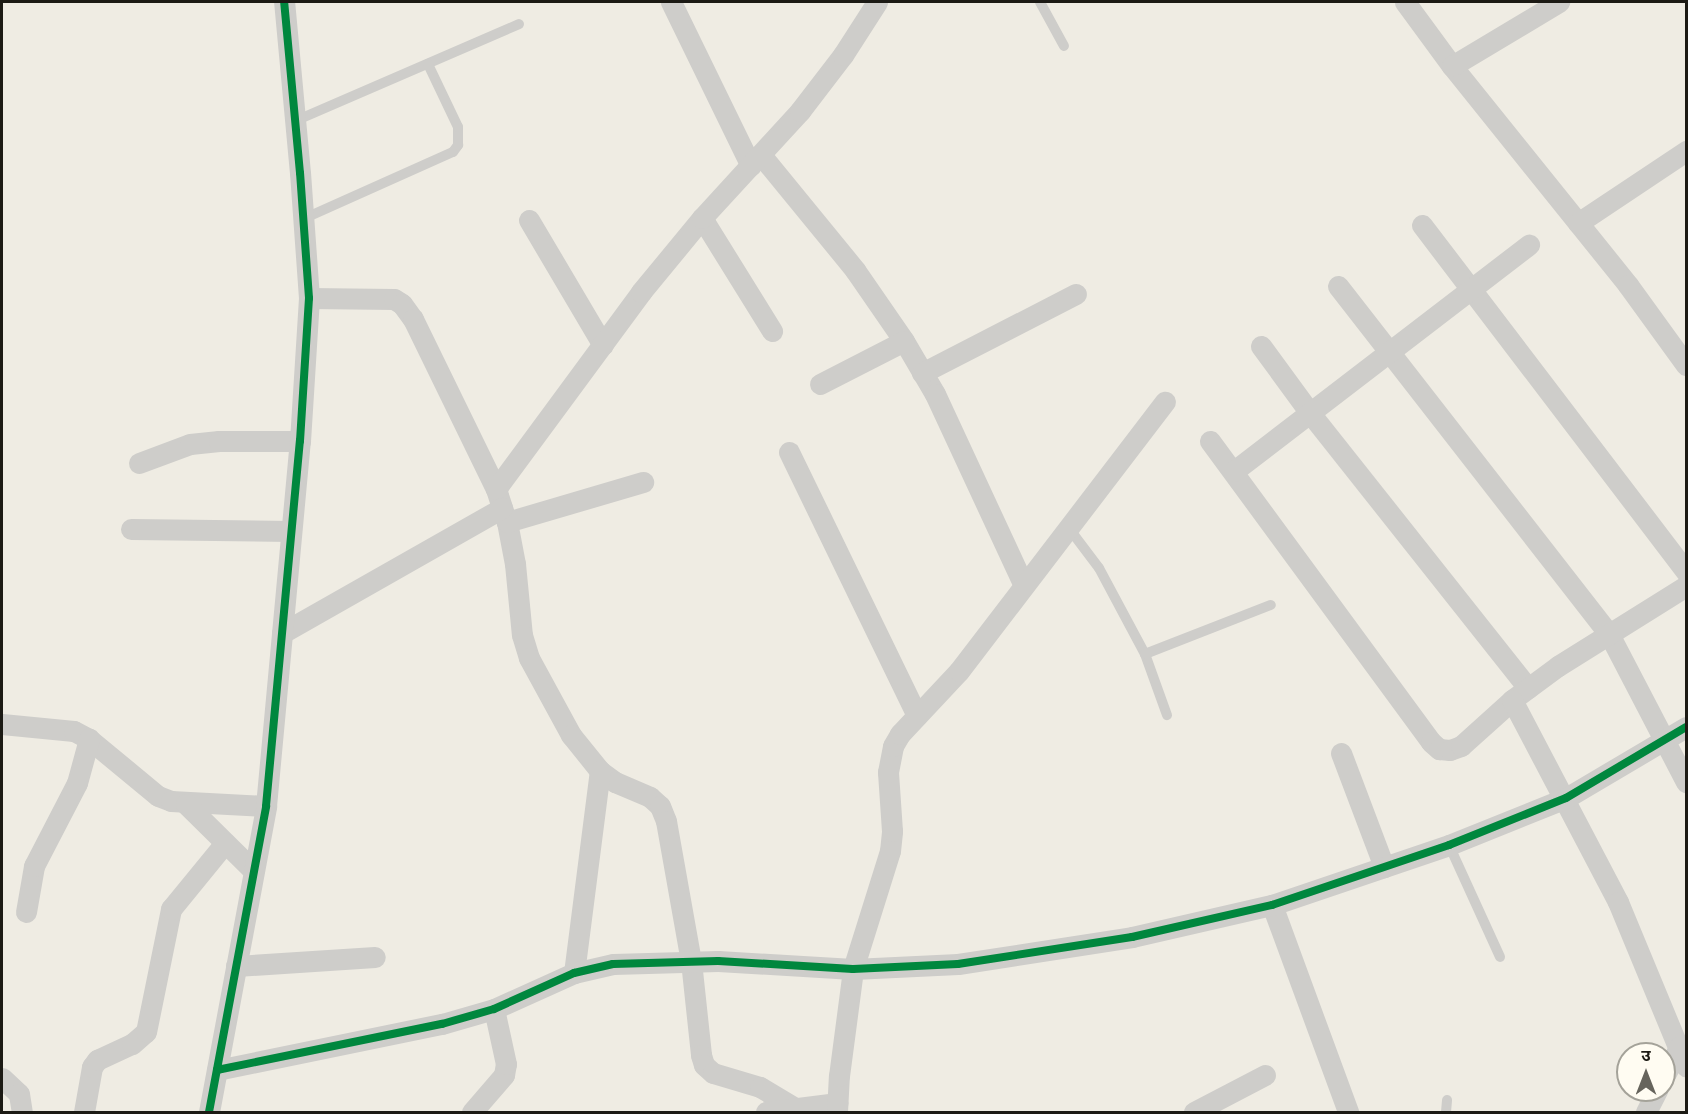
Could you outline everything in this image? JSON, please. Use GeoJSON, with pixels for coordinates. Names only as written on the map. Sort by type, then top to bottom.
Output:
{"type":"FeatureCollection","features":[{"type":"Feature","properties":{"kind":"street"},"geometry":{"type":"LineString","coordinates":[[209,1113],[266,806],[300,441],[309,298],[284,2]]}},
{"type":"Feature","properties":{"kind":"street"},"geometry":{"type":"LineString","coordinates":[[671,2],[756,160],[855,270],[904,341],[935,394],[1023,584]]}},
{"type":"Feature","properties":{"kind":"street"},"geometry":{"type":"LineString","coordinates":[[502,506],[603,345],[641,292],[702,218],[756,160],[843,55],[877,2]]}},
{"type":"Feature","properties":{"kind":"street"},"geometry":{"type":"LineString","coordinates":[[1405,2],[1452,66],[1578,223],[1686,365]]}},
{"type":"Feature","properties":{"kind":"street"},"geometry":{"type":"LineString","coordinates":[[1452,66],[1559,2]]}},
{"type":"Feature","properties":{"kind":"street"},"geometry":{"type":"LineString","coordinates":[[1578,223],[1686,151]]}},
{"type":"Feature","properties":{"kind":"street"},"geometry":{"type":"LineString","coordinates":[[702,218],[772,331]]}},
{"type":"Feature","properties":{"kind":"street"},"geometry":{"type":"LineString","coordinates":[[529,220],[603,345]]}},
{"type":"Feature","properties":{"kind":"street"},"geometry":{"type":"LineString","coordinates":[[1422,225],[1686,572]]}},
{"type":"Feature","properties":{"kind":"street"},"geometry":{"type":"LineString","coordinates":[[1234,471],[1529,245]]}},
{"type":"Feature","properties":{"kind":"street"},"geometry":{"type":"LineString","coordinates":[[1338,286],[1609,634],[1686,782]]}},
{"type":"Feature","properties":{"kind":"street"},"geometry":{"type":"LineString","coordinates":[[922,373],[1076,294]]}},
{"type":"Feature","properties":{"kind":"street"},"geometry":{"type":"LineString","coordinates":[[309,298],[382,297],[402,304],[413,319],[502,506],[515,564],[522,635],[529,658],[571,735],[600,771],[615,782],[650,797],[660,806],[666,821],[691,962],[700,1055],[704,1065],[713,1073],[760,1087],[793,1107]]}},
{"type":"Feature","properties":{"kind":"street"},"geometry":{"type":"LineString","coordinates":[[820,384],[904,341]]}},
{"type":"Feature","properties":{"kind":"street"},"geometry":{"type":"LineString","coordinates":[[1261,346],[1520,694],[1566,798],[1618,902],[1683,1057]]}},
{"type":"Feature","properties":{"kind":"street"},"geometry":{"type":"LineString","coordinates":[[766,1113],[793,1107],[837,1108],[853,969],[890,851],[892,831],[890,759],[900,734],[959,671],[1023,584],[1165,402]]}},
{"type":"Feature","properties":{"kind":"street"},"geometry":{"type":"LineString","coordinates":[[139,463],[190,444],[219,441],[300,441]]}},
{"type":"Feature","properties":{"kind":"street"},"geometry":{"type":"LineString","coordinates":[[1210,441],[1431,742],[1439,748],[1450,750],[1461,746],[1520,694],[1686,586]]}},
{"type":"Feature","properties":{"kind":"street"},"geometry":{"type":"LineString","coordinates":[[789,452],[917,716]]}},
{"type":"Feature","properties":{"kind":"street"},"geometry":{"type":"LineString","coordinates":[[282,633],[502,506],[643,482]]}},
{"type":"Feature","properties":{"kind":"street"},"geometry":{"type":"LineString","coordinates":[[131,529],[291,531]]}},
{"type":"Feature","properties":{"kind":"street"},"geometry":{"type":"LineString","coordinates":[[2,724],[74,731],[89,739],[158,796],[171,801],[186,804],[266,806]]}},
{"type":"Feature","properties":{"kind":"street"},"geometry":{"type":"LineString","coordinates":[[217,1070],[442,1024],[494,1009],[574,973],[614,964],[691,962],[853,969],[958,964],[1132,937],[1272,905],[1449,845],[1566,798],[1686,727]]}},
{"type":"Feature","properties":{"kind":"street"},"geometry":{"type":"LineString","coordinates":[[26,912],[34,866],[77,783],[89,739]]}},
{"type":"Feature","properties":{"kind":"street"},"geometry":{"type":"LineString","coordinates":[[1341,753],[1384,867]]}},
{"type":"Feature","properties":{"kind":"street"},"geometry":{"type":"LineString","coordinates":[[574,973],[600,771]]}},
{"type":"Feature","properties":{"kind":"street"},"geometry":{"type":"LineString","coordinates":[[186,804],[254,871]]}},
{"type":"Feature","properties":{"kind":"street"},"geometry":{"type":"LineString","coordinates":[[84,1113],[92,1067],[97,1060],[132,1044],[146,1032],[171,909],[225,843]]}},
{"type":"Feature","properties":{"kind":"street"},"geometry":{"type":"LineString","coordinates":[[1272,905],[1348,1113]]}},
{"type":"Feature","properties":{"kind":"street"},"geometry":{"type":"LineString","coordinates":[[236,966],[375,957]]}},
{"type":"Feature","properties":{"kind":"street"},"geometry":{"type":"LineString","coordinates":[[472,1113],[504,1075],[506,1064],[494,1009]]}},
{"type":"Feature","properties":{"kind":"street"},"geometry":{"type":"LineString","coordinates":[[1194,1113],[1265,1075]]}},
{"type":"Feature","properties":{"kind":"street"},"geometry":{"type":"LineString","coordinates":[[2,1078],[19,1094],[22,1113]]}},
{"type":"Feature","properties":{"kind":"lane"},"geometry":{"type":"LineString","coordinates":[[1040,2],[1064,46]]}},
{"type":"Feature","properties":{"kind":"lane"},"geometry":{"type":"LineString","coordinates":[[295,121],[519,24]]}},
{"type":"Feature","properties":{"kind":"lane"},"geometry":{"type":"LineString","coordinates":[[303,219],[453,152],[458,145],[458,127],[428,64]]}},
{"type":"Feature","properties":{"kind":"lane"},"geometry":{"type":"LineString","coordinates":[[1068,527],[1099,568],[1145,654],[1167,715]]}},
{"type":"Feature","properties":{"kind":"lane"},"geometry":{"type":"LineString","coordinates":[[1145,654],[1271,605]]}},
{"type":"Feature","properties":{"kind":"lane"},"geometry":{"type":"LineString","coordinates":[[1449,845],[1500,957]]}},
{"type":"Feature","properties":{"kind":"lane"},"geometry":{"type":"LineString","coordinates":[[1446,1113],[1447,1100]]}},
{"type":"Feature","properties":{"kind":"cycle path"},"geometry":{"type":"LineString","coordinates":[[209,1112],[266,806],[300,441],[309,298],[284,2]]}},
{"type":"Feature","properties":{"kind":"cycle path"},"geometry":{"type":"LineString","coordinates":[[217,1070],[442,1024],[494,1009],[574,973],[613,964],[718,961],[853,969],[958,964],[1132,937],[1272,905],[1449,845],[1566,798],[1686,727]]}}]}
